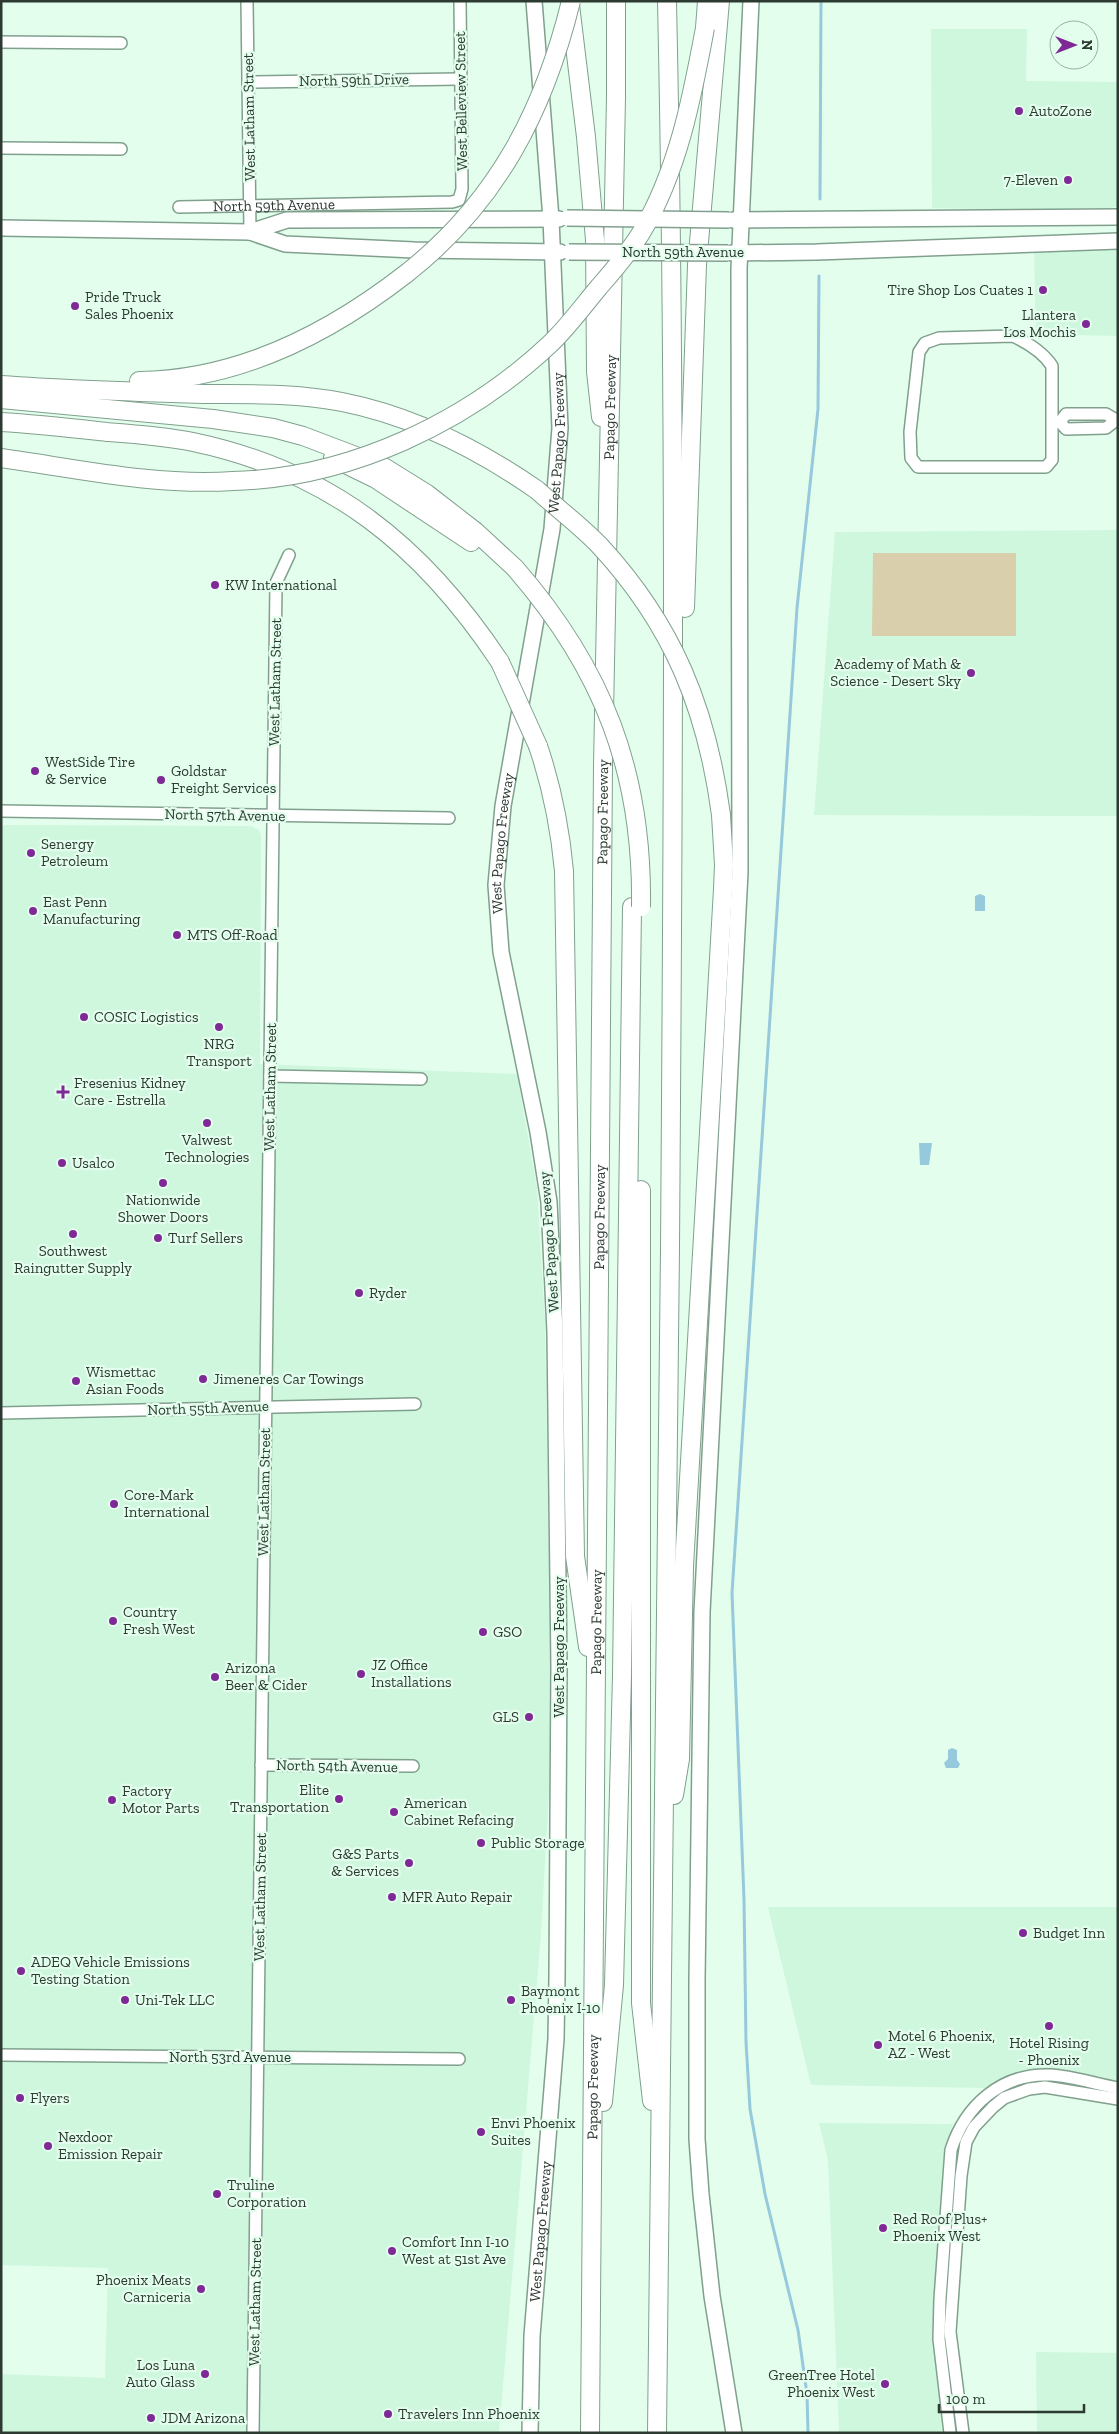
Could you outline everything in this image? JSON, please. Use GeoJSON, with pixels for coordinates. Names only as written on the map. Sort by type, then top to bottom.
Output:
{"type":"FeatureCollection","features":[{"type":"Feature","properties":{"kind":"highway"},"geometry":{"type":"LineString","coordinates":[[1,412],[20,400],[148,381],[182,378],[210,372],[272,353],[310,337],[344,318],[407,273],[457,229],[506,164],[541,98],[562,40],[570,1]]}},
{"type":"Feature","properties":{"kind":"highway"},"geometry":{"type":"LineString","coordinates":[[570,1],[591,189],[595,240],[596,372],[609,487]]}},
{"type":"Feature","properties":{"kind":"highway","name":"Papago Freeway"},"geometry":{"type":"LineString","coordinates":[[590,2433],[603,766],[616,97],[616,1]]}},
{"type":"Feature","properties":{"kind":"highway"},"geometry":{"type":"LineString","coordinates":[[657,2433],[665,1852],[673,913],[673,288],[667,1]]}},
{"type":"Feature","properties":{"kind":"highway"},"geometry":{"type":"LineString","coordinates":[[1,458],[149,480],[205,483],[253,481],[301,473],[345,462],[425,430],[469,406],[509,378],[550,344],[630,249],[652,212],[663,188],[684,127],[705,28],[707,1]]}},
{"type":"Feature","properties":{"kind":"highway"},"geometry":{"type":"LineString","coordinates":[[673,913],[697,265],[720,1]]}},
{"type":"Feature","properties":{"kind":"highway"},"geometry":{"type":"LineString","coordinates":[[1,375],[20,400],[208,428],[300,446],[329,456],[360,471],[421,507],[512,572],[579,674],[607,740],[618,777],[629,840],[636,907],[641,2003],[661,2168]]}},
{"type":"Feature","properties":{"kind":"highway"},"geometry":{"type":"LineString","coordinates":[[1,385],[20,400],[192,442],[249,457],[284,469],[355,509],[401,543],[473,620],[500,662],[538,746],[554,802],[564,871],[575,1556],[596,1709]]}},
{"type":"Feature","properties":{"kind":"highway"},"geometry":{"type":"LineString","coordinates":[[1,399],[250,394],[340,402],[384,413],[444,436],[498,464],[537,490],[598,545],[628,579],[650,610],[683,668],[710,746],[721,816],[724,865],[684,1566],[680,1759],[665,1852]]}},
{"type":"Feature","properties":{"kind":"highway"},"geometry":{"type":"LineString","coordinates":[[1,422],[20,400]]}},
{"type":"Feature","properties":{"kind":"highway"},"geometry":{"type":"LineString","coordinates":[[592,2212],[614,1985],[627,1442],[636,907]]}},
{"type":"Feature","properties":{"kind":"main road","name":"West Papago Freeway"},"geometry":{"type":"LineString","coordinates":[[530,2433],[532,2336],[556,2040],[558,1978],[559,1667],[555,1332],[549,1202],[538,1132],[501,952],[496,885],[503,806],[548,557],[556,489],[560,400],[551,219],[534,1]]}},
{"type":"Feature","properties":{"kind":"main road"},"geometry":{"type":"LineString","coordinates":[[734,2433],[712,2296],[701,2194],[698,2139],[697,2000],[702,1612],[740,872],[739,269],[735,253],[751,1]]}},
{"type":"Feature","properties":{"kind":"main road","name":"North 59th Avenue"},"geometry":{"type":"LineString","coordinates":[[250,232],[287,220],[444,218],[736,220],[1118,218]]}},
{"type":"Feature","properties":{"kind":"main road","name":"North 59th Avenue"},"geometry":{"type":"LineString","coordinates":[[1,228],[250,232],[285,244],[552,252],[735,253],[840,251],[1118,241]]}},
{"type":"Feature","properties":{"kind":"street","name":"West Latham Street"},"geometry":{"type":"LineString","coordinates":[[248,1],[250,232]]}},
{"type":"Feature","properties":{"kind":"street","name":"West Belleview Street"},"geometry":{"type":"LineString","coordinates":[[459,200],[462,188],[460,1]]}},
{"type":"Feature","properties":{"kind":"street"},"geometry":{"type":"LineString","coordinates":[[1,42],[120,42]]}},
{"type":"Feature","properties":{"kind":"street","name":"North 59th Drive"},"geometry":{"type":"LineString","coordinates":[[249,82],[460,79]]}},
{"type":"Feature","properties":{"kind":"street"},"geometry":{"type":"LineString","coordinates":[[1,148],[122,149]]}},
{"type":"Feature","properties":{"kind":"street","name":"North 59th Avenue"},"geometry":{"type":"LineString","coordinates":[[179,207],[452,202],[459,200]]}},
{"type":"Feature","properties":{"kind":"street"},"geometry":{"type":"LineString","coordinates":[[1056,422],[1052,366],[1047,358],[1021,340],[1013,336],[939,338],[925,342],[919,352],[910,432],[911,458],[918,467],[1046,467],[1052,460],[1056,422],[1066,414],[1106,414],[1116,421]]}},
{"type":"Feature","properties":{"kind":"street","name":"West Latham Street"},"geometry":{"type":"LineString","coordinates":[[253,2433],[276,583],[289,555]]}},
{"type":"Feature","properties":{"kind":"street","name":"North 57th Avenue"},"geometry":{"type":"LineString","coordinates":[[1,811],[450,818]]}},
{"type":"Feature","properties":{"kind":"street"},"geometry":{"type":"LineString","coordinates":[[270,1076],[421,1078]]}},
{"type":"Feature","properties":{"kind":"street","name":"North 55th Avenue"},"geometry":{"type":"LineString","coordinates":[[1,1413],[415,1404]]}},
{"type":"Feature","properties":{"kind":"street","name":"North 54th Avenue"},"geometry":{"type":"LineString","coordinates":[[262,1765],[413,1766]]}},
{"type":"Feature","properties":{"kind":"street","name":"North 53rd Avenue"},"geometry":{"type":"LineString","coordinates":[[1,2055],[459,2059]]}},
{"type":"Feature","properties":{"kind":"street"},"geometry":{"type":"LineString","coordinates":[[963,2433],[950,2332],[961,2176],[966,2142],[974,2127],[1001,2093],[1021,2078],[1052,2075],[1118,2088]]}},
{"type":"Feature","properties":{"kind":"street"},"geometry":{"type":"LineString","coordinates":[[950,2433],[940,2343],[940,2323],[951,2150],[966,2118],[987,2094],[1045,2087],[1118,2099]]}},
{"type":"Feature","properties":{"kind":"shaded area"},"geometry":{"type":"Polygon","coordinates":[[[931,29],[1027,29],[1026,81],[1118,82],[1118,206],[1111,208],[1026,210],[932,208],[931,29]]]}},
{"type":"Feature","properties":{"kind":"shaded area"},"geometry":{"type":"Polygon","coordinates":[[[1118,250],[1118,336],[1036,334],[1034,251],[1118,250]]]}},
{"type":"Feature","properties":{"kind":"shaded area","name":"Academy of Math & Science - Desert Sky"},"geometry":{"type":"Polygon","coordinates":[[[1118,530],[1118,816],[814,815],[835,532],[1118,530]]]}},
{"type":"Feature","properties":{"kind":"shaded area"},"geometry":{"type":"Polygon","coordinates":[[[873,553],[1016,553],[1016,636],[872,636],[873,553]]]}},
{"type":"Feature","properties":{"kind":"shaded area"},"geometry":{"type":"Polygon","coordinates":[[[4,825],[251,826],[259,830],[261,835],[260,1064],[517,1074],[537,1188],[545,1322],[552,1739],[541,1934],[499,2433],[1,2433],[1,2374],[105,2378],[108,2268],[1,2265],[1,827],[4,825]]]}},
{"type":"Feature","properties":{"kind":"shaded area"},"geometry":{"type":"Polygon","coordinates":[[[768,1907],[1118,1907],[1117,2081],[1108,2083],[1047,2069],[1009,2077],[986,2088],[811,2085],[768,1907]]]}},
{"type":"Feature","properties":{"kind":"shaded area"},"geometry":{"type":"Polygon","coordinates":[[[819,2123],[953,2124],[945,2152],[933,2311],[944,2433],[839,2433],[828,2160],[819,2123]]]}},
{"type":"Feature","properties":{"kind":"shaded area"},"geometry":{"type":"Polygon","coordinates":[[[1036,2352],[1118,2353],[1118,2433],[1037,2433],[1036,2352]]]}},
{"type":"Feature","properties":{"kind":"water"},"geometry":{"type":"Polygon","coordinates":[[[980,894],[985,896],[985,911],[975,911],[975,896],[980,894]]]}},
{"type":"Feature","properties":{"kind":"water"},"geometry":{"type":"Polygon","coordinates":[[[919,1143],[932,1143],[929,1165],[920,1165],[919,1143]]]}},
{"type":"Feature","properties":{"kind":"water"},"geometry":{"type":"Polygon","coordinates":[[[952,1748],[957,1750],[957,1760],[960,1764],[958,1768],[946,1768],[944,1763],[948,1759],[948,1750],[952,1748]]]}},
{"type":"Feature","properties":{"kind":"waterway"},"geometry":{"type":"LineString","coordinates":[[820,199],[821,1]]}},
{"type":"Feature","properties":{"kind":"waterway"},"geometry":{"type":"LineString","coordinates":[[808,2433],[807,2394],[798,2330],[765,2194],[750,2109],[746,2042],[744,1899],[732,1593],[797,608],[818,409],[819,276]]}},
{"type":"Feature","properties":{"kind":"place","name":"AutoZone"},"geometry":{"type":"Point","coordinates":[1019,111]}},
{"type":"Feature","properties":{"kind":"place","name":"7-Eleven"},"geometry":{"type":"Point","coordinates":[1068,180]}},
{"type":"Feature","properties":{"kind":"place","name":"Tire Shop Los Cuates 1"},"geometry":{"type":"Point","coordinates":[1043,290]}},
{"type":"Feature","properties":{"kind":"place","name":"Pride Truck Sales Phoenix"},"geometry":{"type":"Point","coordinates":[75,306]}},
{"type":"Feature","properties":{"kind":"place","name":"Llantera Los Mochis"},"geometry":{"type":"Point","coordinates":[1086,324]}},
{"type":"Feature","properties":{"kind":"place","name":"KW International"},"geometry":{"type":"Point","coordinates":[215,585]}},
{"type":"Feature","properties":{"kind":"place","name":"Academy of Math & Science - Desert Sky"},"geometry":{"type":"Point","coordinates":[971,673]}},
{"type":"Feature","properties":{"kind":"place","name":"WestSide Tire & Service"},"geometry":{"type":"Point","coordinates":[35,771]}},
{"type":"Feature","properties":{"kind":"place","name":"Goldstar Freight Services"},"geometry":{"type":"Point","coordinates":[161,780]}},
{"type":"Feature","properties":{"kind":"place","name":"Senergy Petroleum"},"geometry":{"type":"Point","coordinates":[31,853]}},
{"type":"Feature","properties":{"kind":"place","name":"East Penn Manufacturing"},"geometry":{"type":"Point","coordinates":[33,911]}},
{"type":"Feature","properties":{"kind":"place","name":"MTS Off-Road"},"geometry":{"type":"Point","coordinates":[177,935]}},
{"type":"Feature","properties":{"kind":"place","name":"COSIC Logistics"},"geometry":{"type":"Point","coordinates":[84,1017]}},
{"type":"Feature","properties":{"kind":"place","name":"NRG Transport"},"geometry":{"type":"Point","coordinates":[219,1027]}},
{"type":"Feature","properties":{"kind":"place","name":"Fresenius Kidney Care - Estrella"},"geometry":{"type":"Point","coordinates":[63,1092]}},
{"type":"Feature","properties":{"kind":"place","name":"Valwest Technologies"},"geometry":{"type":"Point","coordinates":[207,1123]}},
{"type":"Feature","properties":{"kind":"place","name":"Usalco"},"geometry":{"type":"Point","coordinates":[62,1163]}},
{"type":"Feature","properties":{"kind":"place","name":"Nationwide Shower Doors"},"geometry":{"type":"Point","coordinates":[163,1183]}},
{"type":"Feature","properties":{"kind":"place","name":"Southwest Raingutter Supply"},"geometry":{"type":"Point","coordinates":[73,1234]}},
{"type":"Feature","properties":{"kind":"place","name":"Turf Sellers"},"geometry":{"type":"Point","coordinates":[158,1238]}},
{"type":"Feature","properties":{"kind":"place","name":"Ryder"},"geometry":{"type":"Point","coordinates":[359,1293]}},
{"type":"Feature","properties":{"kind":"place","name":"Jimeneres Car Towings"},"geometry":{"type":"Point","coordinates":[203,1379]}},
{"type":"Feature","properties":{"kind":"place","name":"Wismettac Asian Foods"},"geometry":{"type":"Point","coordinates":[76,1381]}},
{"type":"Feature","properties":{"kind":"place","name":"Core-Mark International"},"geometry":{"type":"Point","coordinates":[114,1504]}},
{"type":"Feature","properties":{"kind":"place","name":"Country Fresh West"},"geometry":{"type":"Point","coordinates":[113,1621]}},
{"type":"Feature","properties":{"kind":"place","name":"GSO"},"geometry":{"type":"Point","coordinates":[483,1632]}},
{"type":"Feature","properties":{"kind":"place","name":"JZ Office Installations"},"geometry":{"type":"Point","coordinates":[361,1674]}},
{"type":"Feature","properties":{"kind":"place","name":"Arizona Beer & Cider"},"geometry":{"type":"Point","coordinates":[215,1677]}},
{"type":"Feature","properties":{"kind":"place","name":"GLS"},"geometry":{"type":"Point","coordinates":[529,1717]}},
{"type":"Feature","properties":{"kind":"place","name":"Elite Transportation"},"geometry":{"type":"Point","coordinates":[339,1799]}},
{"type":"Feature","properties":{"kind":"place","name":"Factory Motor Parts"},"geometry":{"type":"Point","coordinates":[112,1800]}},
{"type":"Feature","properties":{"kind":"place","name":"American Cabinet Refacing"},"geometry":{"type":"Point","coordinates":[394,1812]}},
{"type":"Feature","properties":{"kind":"place","name":"Public Storage"},"geometry":{"type":"Point","coordinates":[481,1843]}},
{"type":"Feature","properties":{"kind":"place","name":"G&S Parts & Services"},"geometry":{"type":"Point","coordinates":[409,1863]}},
{"type":"Feature","properties":{"kind":"place","name":"MFR Auto Repair"},"geometry":{"type":"Point","coordinates":[392,1897]}},
{"type":"Feature","properties":{"kind":"place","name":"Budget Inn"},"geometry":{"type":"Point","coordinates":[1023,1933]}},
{"type":"Feature","properties":{"kind":"place","name":"ADEQ Vehicle Emissions Testing Station"},"geometry":{"type":"Point","coordinates":[21,1971]}},
{"type":"Feature","properties":{"kind":"place","name":"Uni-Tek LLC"},"geometry":{"type":"Point","coordinates":[125,2000]}},
{"type":"Feature","properties":{"kind":"place","name":"Baymont Phoenix I-10"},"geometry":{"type":"Point","coordinates":[511,2000]}},
{"type":"Feature","properties":{"kind":"place","name":"Hotel Rising - Phoenix"},"geometry":{"type":"Point","coordinates":[1049,2026]}},
{"type":"Feature","properties":{"kind":"place","name":"Motel 6 Phoenix, AZ - West"},"geometry":{"type":"Point","coordinates":[878,2045]}},
{"type":"Feature","properties":{"kind":"place","name":"Flyers"},"geometry":{"type":"Point","coordinates":[20,2098]}},
{"type":"Feature","properties":{"kind":"place","name":"Envi Phoenix Suites"},"geometry":{"type":"Point","coordinates":[481,2132]}},
{"type":"Feature","properties":{"kind":"place","name":"Nexdoor Emission Repair"},"geometry":{"type":"Point","coordinates":[48,2146]}},
{"type":"Feature","properties":{"kind":"place","name":"Truline Corporation"},"geometry":{"type":"Point","coordinates":[217,2194]}},
{"type":"Feature","properties":{"kind":"place","name":"Red Roof Plus+ Phoenix West"},"geometry":{"type":"Point","coordinates":[883,2228]}},
{"type":"Feature","properties":{"kind":"place","name":"Comfort Inn I-10 West at 51st Ave"},"geometry":{"type":"Point","coordinates":[392,2251]}},
{"type":"Feature","properties":{"kind":"place","name":"Phoenix Meats Carniceria"},"geometry":{"type":"Point","coordinates":[201,2289]}},
{"type":"Feature","properties":{"kind":"place","name":"Los Luna Auto Glass"},"geometry":{"type":"Point","coordinates":[205,2374]}},
{"type":"Feature","properties":{"kind":"place","name":"GreenTree Hotel Phoenix West"},"geometry":{"type":"Point","coordinates":[885,2384]}},
{"type":"Feature","properties":{"kind":"place","name":"Travelers Inn Phoenix"},"geometry":{"type":"Point","coordinates":[388,2414]}},
{"type":"Feature","properties":{"kind":"place","name":"JDM Arizona"},"geometry":{"type":"Point","coordinates":[151,2418]}}]}
